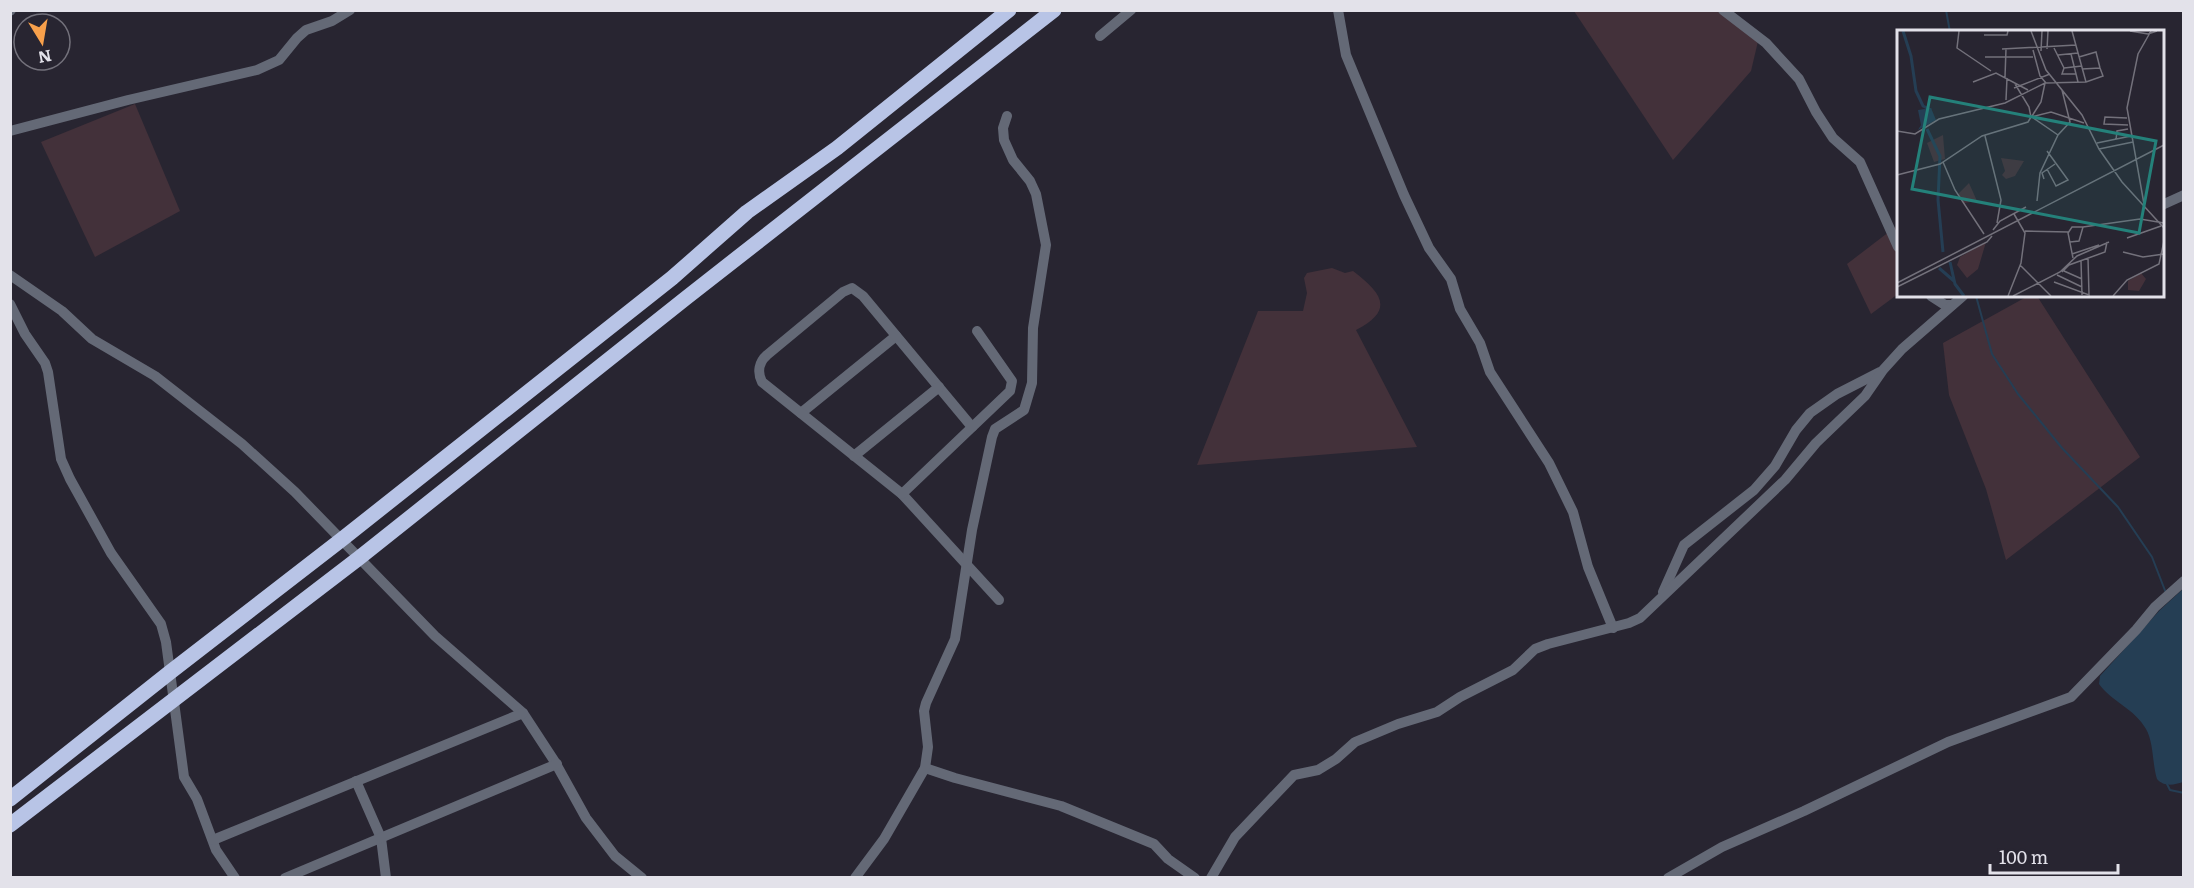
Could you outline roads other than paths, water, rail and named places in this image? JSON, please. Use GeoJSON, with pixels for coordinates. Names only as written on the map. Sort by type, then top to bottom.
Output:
{"type":"FeatureCollection","features":[{"type":"Feature","properties":{"kind":"highway"},"geometry":{"type":"LineString","coordinates":[[10,799],[672,278],[747,212],[837,148],[1010,10]]}},
{"type":"Feature","properties":{"kind":"highway"},"geometry":{"type":"LineString","coordinates":[[10,825],[359,558],[1054,10]]}},
{"type":"Feature","properties":{"kind":"street"},"geometry":{"type":"LineString","coordinates":[[10,131],[128,100],[257,70],[279,60],[306,30],[332,21],[350,10]]}},
{"type":"Feature","properties":{"kind":"street"},"geometry":{"type":"LineString","coordinates":[[1100,36],[1131,10]]}},
{"type":"Feature","properties":{"kind":"street"},"geometry":{"type":"LineString","coordinates":[[1338,10],[1346,55],[1404,195],[1429,248],[1451,279],[1460,309],[1480,343],[1491,372],[1549,463],[1573,512],[1588,567],[1613,628]]}},
{"type":"Feature","properties":{"kind":"street"},"geometry":{"type":"LineString","coordinates":[[1723,10],[1766,43],[1799,78],[1816,112],[1833,138],[1860,162],[1897,243]]}},
{"type":"Feature","properties":{"kind":"street"},"geometry":{"type":"LineString","coordinates":[[855,878],[884,838],[926,768],[928,747],[924,711],[955,639],[961,612],[966,564],[992,437],[995,429],[1024,410],[1032,383],[1033,328],[1046,245],[1036,194],[1030,181],[1013,160],[1004,140],[1003,128],[1007,116]]}},
{"type":"Feature","properties":{"kind":"street"},"geometry":{"type":"LineString","coordinates":[[2164,205],[2184,195]]}},
{"type":"Feature","properties":{"kind":"street"},"geometry":{"type":"LineString","coordinates":[[10,275],[62,310],[92,339],[155,376],[242,444],[295,492],[435,636],[523,712],[557,764],[572,796],[599,837],[615,856],[642,878]]}},
{"type":"Feature","properties":{"kind":"street"},"geometry":{"type":"LineString","coordinates":[[972,427],[858,291],[852,288],[843,292],[767,355],[760,367],[759,375],[762,382],[902,494],[999,600]]}},
{"type":"Feature","properties":{"kind":"street"},"geometry":{"type":"LineString","coordinates":[[1932,297],[1945,305],[1952,305]]}},
{"type":"Feature","properties":{"kind":"street"},"geometry":{"type":"LineString","coordinates":[[1211,878],[1235,837],[1294,775],[1318,770],[1336,759],[1355,742],[1398,724],[1437,712],[1460,697],[1513,670],[1535,650],[1548,644],[1613,628],[1640,618],[1785,480],[1816,443],[1865,396],[1883,370],[1902,349],[1962,297]]}},
{"type":"Feature","properties":{"kind":"street"},"geometry":{"type":"LineString","coordinates":[[10,303],[25,334],[45,363],[61,459],[70,479],[111,553],[161,624],[166,642],[184,777],[197,799],[216,850],[235,878]]}},
{"type":"Feature","properties":{"kind":"street"},"geometry":{"type":"LineString","coordinates":[[902,494],[1010,391],[1012,381],[977,332]]}},
{"type":"Feature","properties":{"kind":"street"},"geometry":{"type":"LineString","coordinates":[[801,413],[896,336]]}},
{"type":"Feature","properties":{"kind":"street"},"geometry":{"type":"LineString","coordinates":[[1659,601],[1684,546],[1754,490],[1775,466],[1796,430],[1810,412],[1837,394],[1883,370]]}},
{"type":"Feature","properties":{"kind":"street"},"geometry":{"type":"LineString","coordinates":[[854,456],[939,387]]}},
{"type":"Feature","properties":{"kind":"street"},"geometry":{"type":"LineString","coordinates":[[1668,878],[1722,846],[1804,811],[1948,742],[2071,697],[2136,630],[2155,606],[2184,581]]}},
{"type":"Feature","properties":{"kind":"street"},"geometry":{"type":"LineString","coordinates":[[213,840],[523,712]]}},
{"type":"Feature","properties":{"kind":"street"},"geometry":{"type":"LineString","coordinates":[[285,878],[557,764]]}},
{"type":"Feature","properties":{"kind":"street"},"geometry":{"type":"LineString","coordinates":[[926,768],[1061,806],[1154,844],[1168,859],[1195,878]]}},
{"type":"Feature","properties":{"kind":"street"},"geometry":{"type":"LineString","coordinates":[[356,781],[381,838],[386,878]]}},
{"type":"Feature","properties":{"kind":"water"},"geometry":{"type":"Polygon","coordinates":[[[2183,589],[2183,782],[2169,785],[2157,779],[2146,729],[2129,710],[2099,684],[2100,676],[2160,610],[2183,589]]]}},
{"type":"Feature","properties":{"kind":"waterway"},"geometry":{"type":"LineString","coordinates":[[1946,10],[1950,30]]}},
{"type":"Feature","properties":{"kind":"waterway"},"geometry":{"type":"LineString","coordinates":[[1976,297],[1992,354],[2018,394],[2062,448],[2118,507],[2152,557],[2166,593]]}},
{"type":"Feature","properties":{"kind":"waterway"},"geometry":{"type":"LineString","coordinates":[[2167,784],[2170,790],[2184,793]]}}]}
